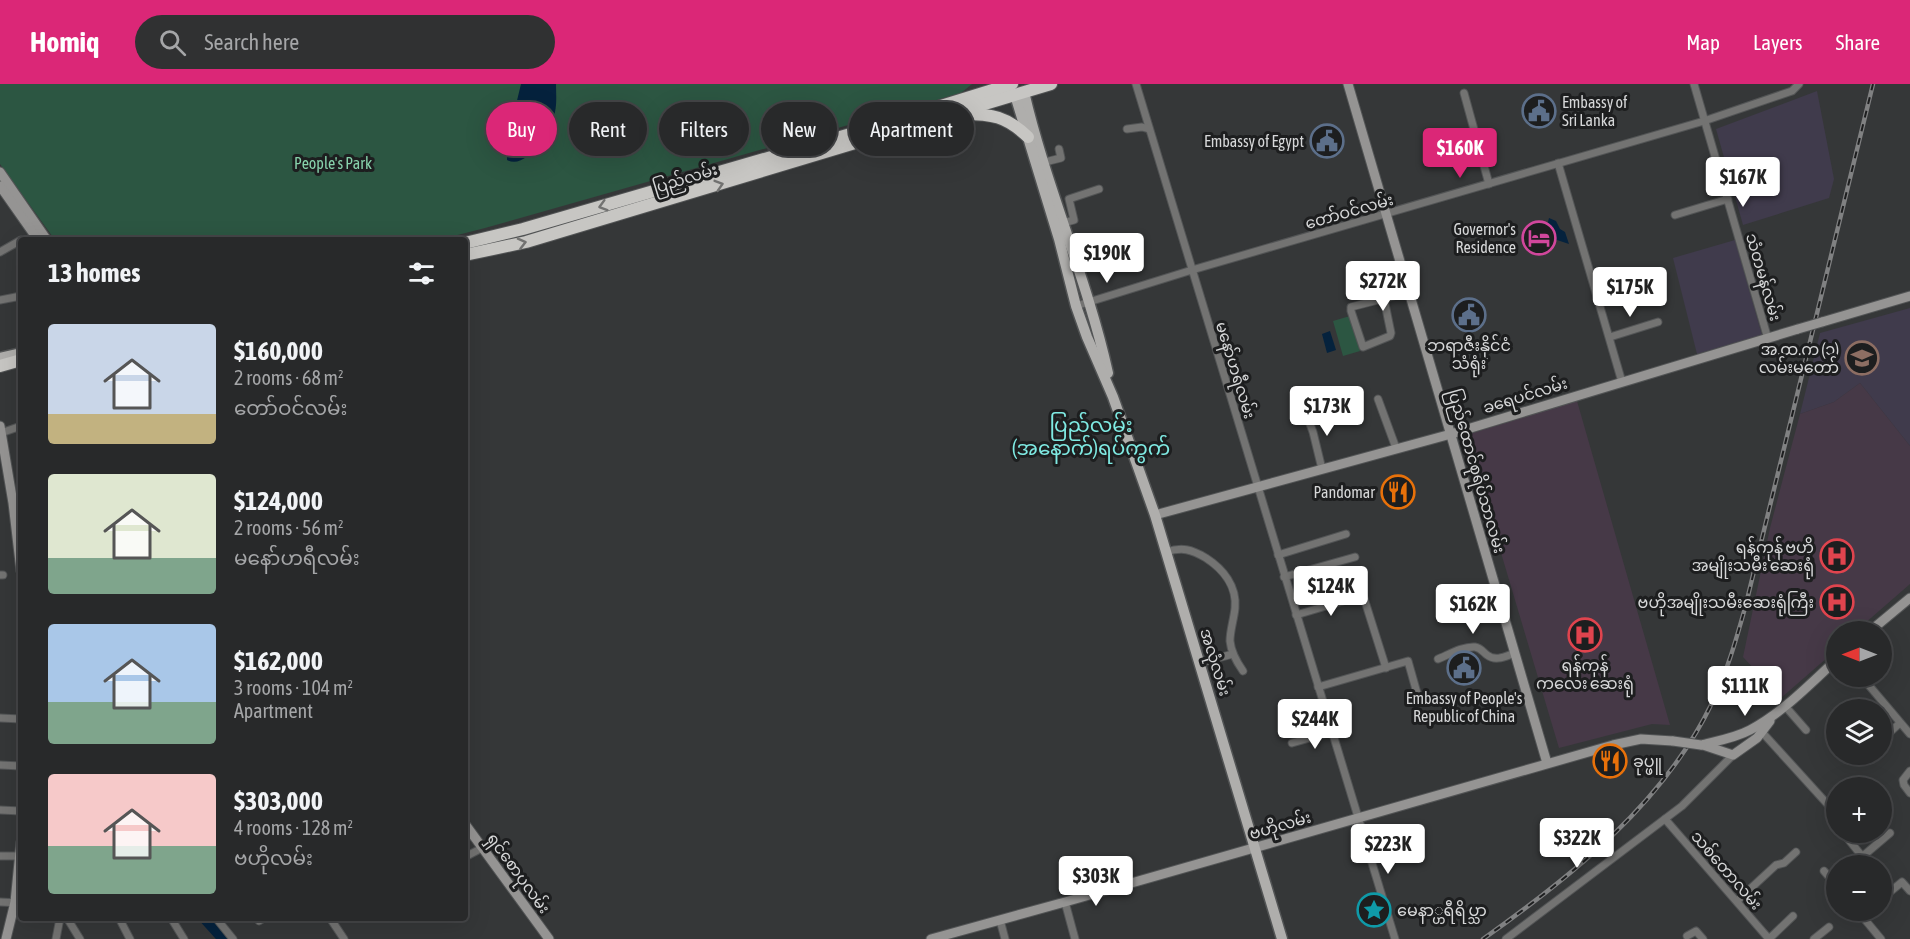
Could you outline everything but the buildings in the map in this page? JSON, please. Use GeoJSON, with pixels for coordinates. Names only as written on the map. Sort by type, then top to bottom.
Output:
{"type":"FeatureCollection","features":[{"type":"Feature","properties":{"kind":"highway"},"geometry":{"type":"LineString","coordinates":[[966,99],[981,84]]}},
{"type":"Feature","properties":{"kind":"highway","name":"ပြည်လမ်း"},"geometry":{"type":"LineString","coordinates":[[468,242],[523,229],[966,99],[1016,87],[1051,84]]}},
{"type":"Feature","properties":{"kind":"highway","name":"ပြည်လမ်း"},"geometry":{"type":"LineString","coordinates":[[974,103],[1016,87]]}},
{"type":"Feature","properties":{"kind":"highway"},"geometry":{"type":"LineString","coordinates":[[974,114],[999,117],[1015,125],[1028,137]]}},
{"type":"Feature","properties":{"kind":"highway","name":"ပြည်လမ်း"},"geometry":{"type":"LineString","coordinates":[[468,254],[526,242],[583,226],[849,146]]}},
{"type":"Feature","properties":{"kind":"highway"},"geometry":{"type":"LineString","coordinates":[[0,366],[18,361]]}},
{"type":"Feature","properties":{"kind":"main road","name":"အလုံလမ်း"},"geometry":{"type":"LineString","coordinates":[[1016,87],[1076,306],[1086,337],[1113,397],[1155,515],[1282,939]]}},
{"type":"Feature","properties":{"kind":"main road","name":"အလုံလမ်း"},"geometry":{"type":"LineString","coordinates":[[1016,87],[1045,162],[1099,333],[1113,397]]}},
{"type":"Feature","properties":{"kind":"main road"},"geometry":{"type":"LineString","coordinates":[[0,358],[18,354]]}},
{"type":"Feature","properties":{"kind":"main road"},"geometry":{"type":"LineString","coordinates":[[0,371],[18,366]]}},
{"type":"Feature","properties":{"kind":"street","name":"မနော်ဟရီလမ်း"},"geometry":{"type":"LineString","coordinates":[[1136,84],[1395,939]]}},
{"type":"Feature","properties":{"kind":"street","name":"ပြည်ထောင်စုရိပ်သာလမ်း"},"geometry":{"type":"LineString","coordinates":[[1348,84],[1547,763]]}},
{"type":"Feature","properties":{"kind":"street","name":"သံတမန်လမ်း"},"geometry":{"type":"LineString","coordinates":[[1694,84],[1768,339]]}},
{"type":"Feature","properties":{"kind":"street","name":"တော်ဝင်လမ်း"},"geometry":{"type":"LineString","coordinates":[[1076,306],[1704,121],[1792,91],[1799,85]]}},
{"type":"Feature","properties":{"kind":"street"},"geometry":{"type":"LineString","coordinates":[[1464,93],[1488,184]]}},
{"type":"Feature","properties":{"kind":"street"},"geometry":{"type":"LineString","coordinates":[[1127,129],[1142,127],[1149,129]]}},
{"type":"Feature","properties":{"kind":"street"},"geometry":{"type":"LineString","coordinates":[[1045,162],[1061,158],[1059,149]]}},
{"type":"Feature","properties":{"kind":"street"},"geometry":{"type":"LineString","coordinates":[[1558,163],[1622,382]]}},
{"type":"Feature","properties":{"kind":"street"},"geometry":{"type":"LineString","coordinates":[[0,172],[45,237]]}},
{"type":"Feature","properties":{"kind":"street"},"geometry":{"type":"LineString","coordinates":[[0,186],[36,237]]}},
{"type":"Feature","properties":{"kind":"street"},"geometry":{"type":"LineString","coordinates":[[1063,224],[1074,220],[1069,200],[1099,189]]}},
{"type":"Feature","properties":{"kind":"street"},"geometry":{"type":"LineString","coordinates":[[1675,215],[1728,199]]}},
{"type":"Feature","properties":{"kind":"street"},"geometry":{"type":"LineString","coordinates":[[0,252],[18,242]]}},
{"type":"Feature","properties":{"kind":"street"},"geometry":{"type":"LineString","coordinates":[[1384,299],[1390,336],[1363,347],[1351,307],[1409,292]]}},
{"type":"Feature","properties":{"kind":"street","name":"ခရေပင်လမ်း"},"geometry":{"type":"LineString","coordinates":[[1155,515],[1451,434],[1910,296]]}},
{"type":"Feature","properties":{"kind":"street"},"geometry":{"type":"LineString","coordinates":[[0,300],[18,297]]}},
{"type":"Feature","properties":{"kind":"street"},"geometry":{"type":"LineString","coordinates":[[1610,337],[1658,322]]}},
{"type":"Feature","properties":{"kind":"street"},"geometry":{"type":"LineString","coordinates":[[1378,399],[1396,448]]}},
{"type":"Feature","properties":{"kind":"street"},"geometry":{"type":"LineString","coordinates":[[1322,468],[1305,411],[1328,404]]}},
{"type":"Feature","properties":{"kind":"street"},"geometry":{"type":"LineString","coordinates":[[18,427],[1,430],[18,534]]}},
{"type":"Feature","properties":{"kind":"street"},"geometry":{"type":"LineString","coordinates":[[1278,555],[1346,534]]}},
{"type":"Feature","properties":{"kind":"street"},"geometry":{"type":"LineString","coordinates":[[1166,552],[1187,549],[1214,564],[1229,579],[1236,606],[1230,639],[1233,654],[1243,671]]}},
{"type":"Feature","properties":{"kind":"street"},"geometry":{"type":"LineString","coordinates":[[1284,577],[1355,557]]}},
{"type":"Feature","properties":{"kind":"street"},"geometry":{"type":"LineString","coordinates":[[1296,615],[1363,595],[1386,668]]}},
{"type":"Feature","properties":{"kind":"street"},"geometry":{"type":"LineString","coordinates":[[1882,621],[1910,598]]}},
{"type":"Feature","properties":{"kind":"street"},"geometry":{"type":"LineString","coordinates":[[1438,659],[1476,647],[1483,650],[1489,657],[1497,659],[1515,653]]}},
{"type":"Feature","properties":{"kind":"street"},"geometry":{"type":"LineString","coordinates":[[1199,663],[1233,654]]}},
{"type":"Feature","properties":{"kind":"street"},"geometry":{"type":"LineString","coordinates":[[1318,687],[1408,661],[1417,693]]}},
{"type":"Feature","properties":{"kind":"street"},"geometry":{"type":"LineString","coordinates":[[1696,744],[1725,740],[1749,730],[1775,714],[1826,669]]}},
{"type":"Feature","properties":{"kind":"street"},"geometry":{"type":"LineString","coordinates":[[1870,687],[1910,734]]}},
{"type":"Feature","properties":{"kind":"street"},"geometry":{"type":"LineString","coordinates":[[1785,706],[1806,730]]}},
{"type":"Feature","properties":{"kind":"street"},"geometry":{"type":"LineString","coordinates":[[1506,939],[1682,806],[1733,755],[1759,735],[1775,714]]}},
{"type":"Feature","properties":{"kind":"street"},"geometry":{"type":"LineString","coordinates":[[0,718],[18,719]]}},
{"type":"Feature","properties":{"kind":"street"},"geometry":{"type":"LineString","coordinates":[[1892,731],[1900,723]]}},
{"type":"Feature","properties":{"kind":"street"},"geometry":{"type":"LineString","coordinates":[[1749,730],[1756,732],[1826,803]]}},
{"type":"Feature","properties":{"kind":"street"},"geometry":{"type":"LineString","coordinates":[[1292,743],[1331,732]]}},
{"type":"Feature","properties":{"kind":"street","name":"ဗဟိုလမ်း"},"geometry":{"type":"LineString","coordinates":[[931,939],[1612,745],[1641,739],[1696,744]]}},
{"type":"Feature","properties":{"kind":"street"},"geometry":{"type":"LineString","coordinates":[[1723,751],[1720,745],[1725,740]]}},
{"type":"Feature","properties":{"kind":"street"},"geometry":{"type":"LineString","coordinates":[[1696,744],[1733,755]]}},
{"type":"Feature","properties":{"kind":"street"},"geometry":{"type":"LineString","coordinates":[[0,765],[18,766]]}},
{"type":"Feature","properties":{"kind":"street"},"geometry":{"type":"LineString","coordinates":[[1910,771],[1903,780],[1910,793]]}},
{"type":"Feature","properties":{"kind":"street"},"geometry":{"type":"LineString","coordinates":[[0,810],[18,811]]}},
{"type":"Feature","properties":{"kind":"street","name":"သစ်တောလမ်း"},"geometry":{"type":"LineString","coordinates":[[1665,819],[1737,901],[1764,937]]}},
{"type":"Feature","properties":{"kind":"street","name":"ရှင်စောပုလမ်း"},"geometry":{"type":"LineString","coordinates":[[468,830],[549,939]]}},
{"type":"Feature","properties":{"kind":"street"},"geometry":{"type":"LineString","coordinates":[[1852,843],[1862,855]]}},
{"type":"Feature","properties":{"kind":"street"},"geometry":{"type":"LineString","coordinates":[[1864,855],[1878,843]]}},
{"type":"Feature","properties":{"kind":"street"},"geometry":{"type":"LineString","coordinates":[[468,855],[482,848]]}},
{"type":"Feature","properties":{"kind":"street"},"geometry":{"type":"LineString","coordinates":[[1737,901],[1776,865],[1784,863],[1796,852]]}},
{"type":"Feature","properties":{"kind":"street"},"geometry":{"type":"LineString","coordinates":[[0,856],[18,856]]}},
{"type":"Feature","properties":{"kind":"street"},"geometry":{"type":"LineString","coordinates":[[1892,890],[1902,882],[1910,891]]}},
{"type":"Feature","properties":{"kind":"street"},"geometry":{"type":"LineString","coordinates":[[0,902],[18,903],[6,939]]}},
{"type":"Feature","properties":{"kind":"street"},"geometry":{"type":"LineString","coordinates":[[1065,902],[1075,939]]}},
{"type":"Feature","properties":{"kind":"street"},"geometry":{"type":"LineString","coordinates":[[1764,937],[1793,916]]}},
{"type":"Feature","properties":{"kind":"street"},"geometry":{"type":"LineString","coordinates":[[999,920],[1005,939]]}},
{"type":"Feature","properties":{"kind":"street"},"geometry":{"type":"LineString","coordinates":[[56,939],[59,921]]}},
{"type":"Feature","properties":{"kind":"street"},"geometry":{"type":"LineString","coordinates":[[69,921],[80,939]]}},
{"type":"Feature","properties":{"kind":"street"},"geometry":{"type":"LineString","coordinates":[[121,921],[130,939]]}},
{"type":"Feature","properties":{"kind":"street"},"geometry":{"type":"LineString","coordinates":[[173,921],[184,939]]}},
{"type":"Feature","properties":{"kind":"street"},"geometry":{"type":"LineString","coordinates":[[218,921],[233,939]]}},
{"type":"Feature","properties":{"kind":"street"},"geometry":{"type":"LineString","coordinates":[[332,921],[344,939]]}},
{"type":"Feature","properties":{"kind":"street"},"geometry":{"type":"LineString","coordinates":[[1866,921],[1881,939]]}},
{"type":"Feature","properties":{"kind":"street"},"geometry":{"type":"LineString","coordinates":[[1814,939],[1829,927]]}},
{"type":"Feature","properties":{"kind":"street"},"geometry":{"type":"LineString","coordinates":[[1687,936],[1696,931],[1703,939]]}},
{"type":"Feature","properties":{"kind":"shaded area"},"geometry":{"type":"Polygon","coordinates":[[[1817,91],[1834,179],[1829,198],[1743,225],[1716,129],[1817,91]]]}},
{"type":"Feature","properties":{"kind":"shaded area"},"geometry":{"type":"Polygon","coordinates":[[[1735,240],[1762,335],[1697,354],[1673,258],[1735,240]]]}},
{"type":"Feature","properties":{"kind":"shaded area","name":"အ.ထ.က (၁) လမ်းမတော်"},"geometry":{"type":"Polygon","coordinates":[[[1910,308],[1910,446],[1860,383],[1834,402],[1800,414],[1820,333],[1910,308]]]}},
{"type":"Feature","properties":{"kind":"shaded area","name":"ရန်ကုန် ဗဟို အမျိုးသမီး ဆေးရုံ"},"geometry":{"type":"Polygon","coordinates":[[[1860,383],[1910,446],[1910,584],[1867,621],[1826,621],[1826,659],[1781,698],[1743,657],[1770,528],[1800,414],[1834,402],[1860,383]]]}},
{"type":"Feature","properties":{"kind":"shaded area","name":"ရန်ကုန် ကလေး ဆေးရုံ"},"geometry":{"type":"Polygon","coordinates":[[[1577,401],[1670,725],[1652,724],[1559,748],[1466,435],[1577,401]]]}},
{"type":"Feature","properties":{"kind":"green space","name":"People's Park"},"geometry":{"type":"Polygon","coordinates":[[[0,84],[972,84],[961,93],[929,102],[849,102],[849,125],[837,128],[837,102],[761,102],[761,150],[749,153],[749,102],[659,102],[659,156],[739,156],[450,237],[53,237],[0,164],[0,84]]]}},
{"type":"Feature","properties":{"kind":"green space"},"geometry":{"type":"Polygon","coordinates":[[[1350,316],[1360,351],[1343,356],[1333,321],[1350,316]]]}},
{"type":"Feature","properties":{"kind":"water"},"geometry":{"type":"Polygon","coordinates":[[[521,84],[556,84],[556,102],[517,102],[521,84]]]}},
{"type":"Feature","properties":{"kind":"water"},"geometry":{"type":"Polygon","coordinates":[[[507,156],[527,156],[515,162],[507,160],[507,156]]]}},
{"type":"Feature","properties":{"kind":"water"},"geometry":{"type":"Polygon","coordinates":[[[1549,218],[1556,221],[1560,229],[1565,232],[1569,244],[1557,240],[1546,230],[1549,218]]]}},
{"type":"Feature","properties":{"kind":"water"},"geometry":{"type":"Polygon","coordinates":[[[1330,331],[1336,350],[1327,353],[1322,334],[1330,331]]]}},
{"type":"Feature","properties":{"kind":"waterway"},"geometry":{"type":"LineString","coordinates":[[208,921],[224,939]]}},
{"type":"Feature","properties":{"kind":"railway"},"geometry":{"type":"LineString","coordinates":[[1483,939],[1550,890],[1613,835],[1668,773],[1692,739],[1712,703],[1731,656],[1745,608],[1873,84]]}},
{"type":"Feature","properties":{"kind":"place","name":"Embassy of Sri Lanka"},"geometry":{"type":"Point","coordinates":[1539,111]}},
{"type":"Feature","properties":{"kind":"place","name":"Embassy of Egypt"},"geometry":{"type":"Point","coordinates":[1327,141]}},
{"type":"Feature","properties":{"kind":"place","name":"Governor's Residence"},"geometry":{"type":"Point","coordinates":[1539,238]}},
{"type":"Feature","properties":{"kind":"place","name":"ဘရာဇီးနိုင်ငံ သံရုံး"},"geometry":{"type":"Point","coordinates":[1469,315]}},
{"type":"Feature","properties":{"kind":"place","name":"အ.ထ.က (၁) လမ်းမတော်"},"geometry":{"type":"Point","coordinates":[1862,358]}},
{"type":"Feature","properties":{"kind":"place","name":"Pandomar"},"geometry":{"type":"Point","coordinates":[1398,492]}},
{"type":"Feature","properties":{"kind":"place","name":"ရန်ကုန် ဗဟို အမျိုးသမီး ဆေးရုံ"},"geometry":{"type":"Point","coordinates":[1837,556]}},
{"type":"Feature","properties":{"kind":"place","name":"ဗဟိုအမျိုးသမီးဆေးရုံကြီး"},"geometry":{"type":"Point","coordinates":[1837,602]}},
{"type":"Feature","properties":{"kind":"place","name":"ရန်ကုန် ကလေး ဆေးရုံ"},"geometry":{"type":"Point","coordinates":[1585,635]}},
{"type":"Feature","properties":{"kind":"place","name":"Embassy of People's Republic of China"},"geometry":{"type":"Point","coordinates":[1464,668]}},
{"type":"Feature","properties":{"kind":"place","name":"ခုပ္ဖူ"},"geometry":{"type":"Point","coordinates":[1610,761]}},
{"type":"Feature","properties":{"kind":"place","name":"မေနာ္ဟရီရိပ္သာ"},"geometry":{"type":"Point","coordinates":[1374,910]}},
{"type":"Feature","properties":{"kind":"district","name":"ပြည်လမ်း (အနောက်)ရပ်ကွက်"},"geometry":{"type":"Point","coordinates":[1091,436]}}]}
